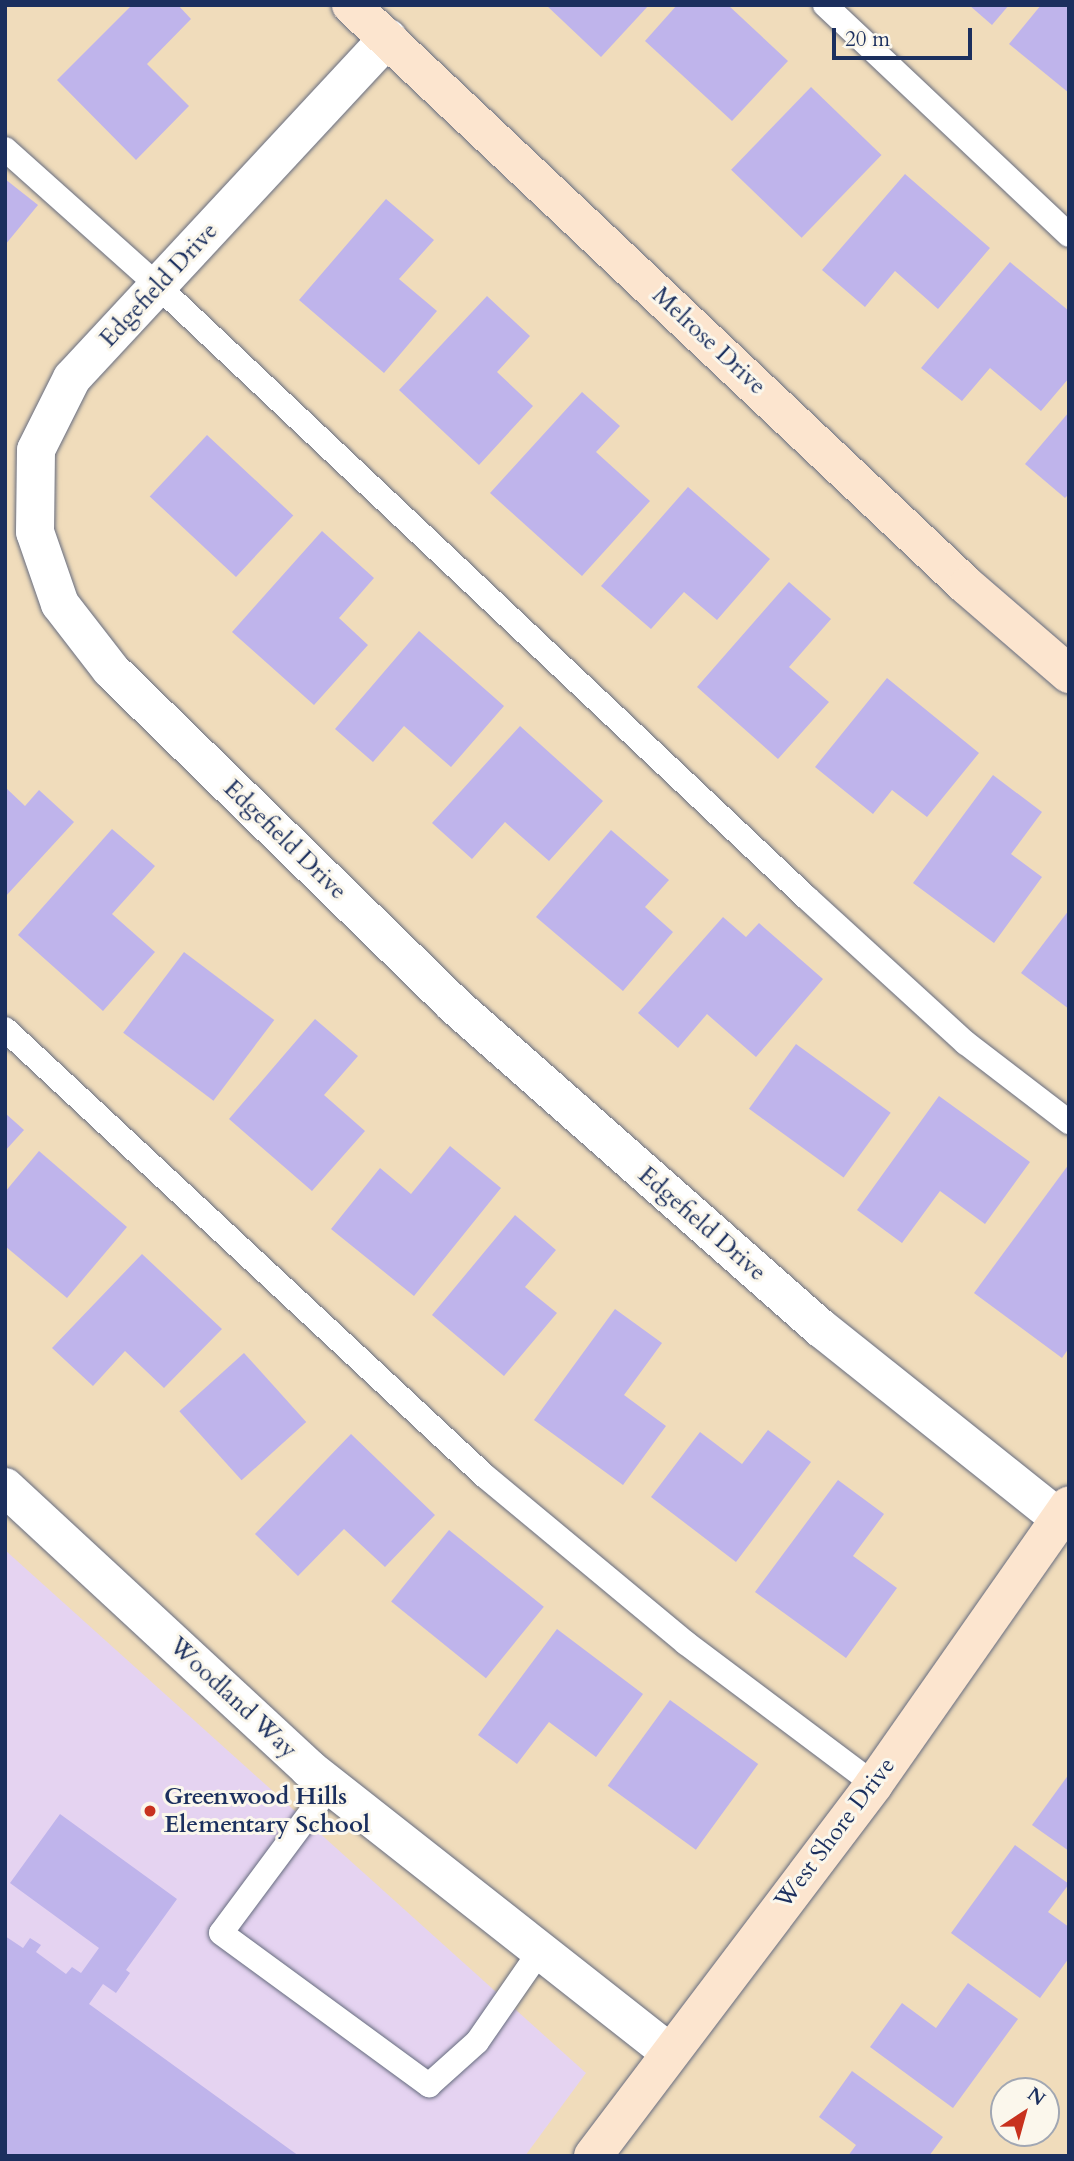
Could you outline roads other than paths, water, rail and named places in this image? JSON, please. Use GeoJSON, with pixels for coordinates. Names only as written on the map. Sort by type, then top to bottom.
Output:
{"type":"FeatureCollection","features":[{"type":"Feature","properties":{"kind":"street","name":"Melrose Drive"},"geometry":{"type":"LineString","coordinates":[[351,5],[967,586],[1069,674]]}},
{"type":"Feature","properties":{"kind":"street","name":"Edgefield Drive"},"geometry":{"type":"LineString","coordinates":[[388,38],[72,378],[36,450],[35,532],[60,604],[111,670],[453,1004],[822,1329],[1064,1511]]}},
{"type":"Feature","properties":{"kind":"street","name":"Woodland Way"},"geometry":{"type":"LineString","coordinates":[[5,1487],[331,1785],[669,2052]]}},
{"type":"Feature","properties":{"kind":"street","name":"West Shore Drive"},"geometry":{"type":"LineString","coordinates":[[593,2156],[874,1784],[1064,1511]]}},
{"type":"Feature","properties":{"kind":"lane"},"geometry":{"type":"LineString","coordinates":[[825,5],[1069,235]]}},
{"type":"Feature","properties":{"kind":"lane"},"geometry":{"type":"LineString","coordinates":[[5,149],[158,286],[817,907],[966,1043],[1069,1122]]}},
{"type":"Feature","properties":{"kind":"lane"},"geometry":{"type":"LineString","coordinates":[[5,1028],[486,1477],[686,1643],[874,1784]]}},
{"type":"Feature","properties":{"kind":"lane"},"geometry":{"type":"LineString","coordinates":[[331,1785],[221,1933],[429,2085],[477,2042],[540,1951]]}},
{"type":"Feature","properties":{"kind":"place","name":"Greenwood Hills Elementary School"},"geometry":{"type":"Point","coordinates":[150,1811]}}]}
